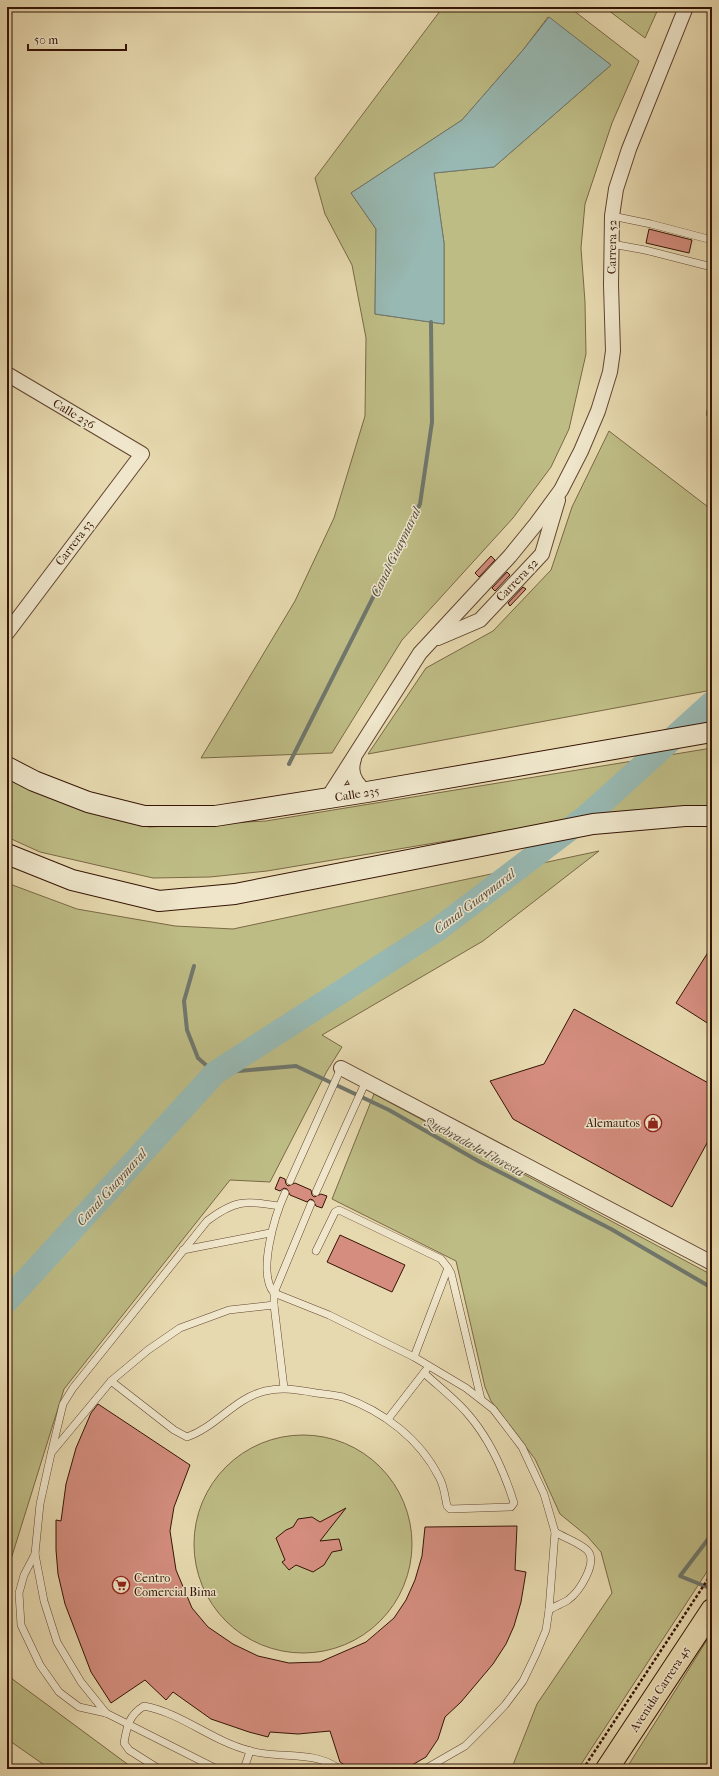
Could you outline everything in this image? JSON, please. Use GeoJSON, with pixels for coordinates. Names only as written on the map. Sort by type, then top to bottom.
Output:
{"type":"FeatureCollection","features":[{"type":"Feature","properties":{"kind":"highway","name":"Avenida Carrera 45"},"geometry":{"type":"LineString","coordinates":[[607,1769],[712,1610]]}},
{"type":"Feature","properties":{"kind":"highway"},"geometry":{"type":"LineString","coordinates":[[614,1769],[641,1718]]}},
{"type":"Feature","properties":{"kind":"main road","name":"Calle 235"},"geometry":{"type":"LineString","coordinates":[[7,767],[34,781],[88,802],[144,816],[215,816],[327,799],[712,732]]}},
{"type":"Feature","properties":{"kind":"main road"},"geometry":{"type":"LineString","coordinates":[[7,854],[72,880],[160,901],[235,894],[383,867],[593,824],[685,816],[712,816]]}},
{"type":"Feature","properties":{"kind":"street","name":"Carrera 52"},"geometry":{"type":"LineString","coordinates":[[327,799],[420,653],[510,556],[561,490],[581,451],[598,411],[610,372],[613,336],[611,292],[612,216],[616,190],[629,149],[686,7]]}},
{"type":"Feature","properties":{"kind":"street","name":"Calle 236"},"geometry":{"type":"LineString","coordinates":[[7,374],[142,454]]}},
{"type":"Feature","properties":{"kind":"street","name":"Carrera 53"},"geometry":{"type":"LineString","coordinates":[[7,633],[142,454]]}},
{"type":"Feature","properties":{"kind":"street","name":"Carrera 52"},"geometry":{"type":"LineString","coordinates":[[432,641],[480,620],[542,554],[561,490]]}},
{"type":"Feature","properties":{"kind":"street","name":"Carrera 52"},"geometry":{"type":"LineString","coordinates":[[464,606],[473,602],[480,604],[483,611],[480,620]]}},
{"type":"Feature","properties":{"kind":"street","name":"Carrera 52"},"geometry":{"type":"LineString","coordinates":[[355,754],[352,767],[353,777],[358,785],[367,792]]}},
{"type":"Feature","properties":{"kind":"street"},"geometry":{"type":"LineString","coordinates":[[341,1068],[712,1263]]}},
{"type":"Feature","properties":{"kind":"lane"},"geometry":{"type":"LineString","coordinates":[[612,216],[712,240]]}},
{"type":"Feature","properties":{"kind":"lane"},"geometry":{"type":"LineString","coordinates":[[612,244],[645,250],[712,267]]}},
{"type":"Feature","properties":{"kind":"lane"},"geometry":{"type":"LineString","coordinates":[[290,1181],[341,1068]]}},
{"type":"Feature","properties":{"kind":"lane"},"geometry":{"type":"LineString","coordinates":[[316,1192],[366,1081]]}},
{"type":"Feature","properties":{"kind":"lane"},"geometry":{"type":"LineString","coordinates":[[285,1193],[270,1233],[268,1284],[274,1293],[329,1315],[414,1357],[466,1388],[493,1409],[522,1447],[544,1494],[555,1532],[546,1630],[523,1681],[505,1705],[465,1746],[425,1769]]}},
{"type":"Feature","properties":{"kind":"lane"},"geometry":{"type":"LineString","coordinates":[[106,1713],[82,1682],[57,1642],[44,1601],[35,1554],[40,1504],[63,1404],[72,1388],[207,1221],[221,1210],[250,1202],[279,1206]]}},
{"type":"Feature","properties":{"kind":"lane"},"geometry":{"type":"LineString","coordinates":[[284,1388],[274,1305],[274,1293],[311,1204]]}},
{"type":"Feature","properties":{"kind":"lane"},"geometry":{"type":"LineString","coordinates":[[316,1251],[335,1212],[339,1210],[441,1259],[451,1273],[481,1399]]}},
{"type":"Feature","properties":{"kind":"lane"},"geometry":{"type":"LineString","coordinates":[[183,1250],[270,1233]]}},
{"type":"Feature","properties":{"kind":"lane"},"geometry":{"type":"LineString","coordinates":[[414,1357],[448,1268]]}},
{"type":"Feature","properties":{"kind":"lane"},"geometry":{"type":"LineString","coordinates":[[51,1454],[111,1381],[148,1350],[180,1328],[229,1310],[274,1305]]}},
{"type":"Feature","properties":{"kind":"lane"},"geometry":{"type":"LineString","coordinates":[[388,1419],[429,1366]]}},
{"type":"Feature","properties":{"kind":"lane"},"geometry":{"type":"LineString","coordinates":[[111,1381],[162,1421],[187,1437],[198,1433],[247,1398],[264,1391],[284,1388],[342,1397],[375,1410],[388,1419],[418,1446],[440,1477],[450,1509],[513,1506],[507,1482],[493,1450],[467,1413],[424,1373]]}},
{"type":"Feature","properties":{"kind":"lane"},"geometry":{"type":"LineString","coordinates":[[549,1610],[568,1600],[580,1585],[591,1566],[592,1561],[588,1551],[582,1546],[555,1532]]}},
{"type":"Feature","properties":{"kind":"lane"},"geometry":{"type":"LineString","coordinates":[[35,1554],[24,1575],[19,1593],[21,1625],[40,1664],[59,1692],[79,1707],[106,1713],[217,1769]]}},
{"type":"Feature","properties":{"kind":"lane"},"geometry":{"type":"LineString","coordinates":[[159,1769],[129,1750],[124,1743],[127,1724],[135,1712],[144,1706],[160,1709],[228,1744],[273,1756],[323,1759],[339,1769]]}},
{"type":"Feature","properties":{"kind":"lane"},"geometry":{"type":"LineString","coordinates":[[244,1769],[250,1751]]}},
{"type":"Feature","properties":{"kind":"path"},"geometry":{"type":"LineString","coordinates":[[583,1769],[712,1573]]}},
{"type":"Feature","properties":{"kind":"shaded area"},"geometry":{"type":"Polygon","coordinates":[[[443,7],[569,7],[639,61],[612,123],[585,204],[581,248],[585,302],[586,354],[569,429],[551,467],[513,518],[402,640],[332,753],[201,758],[295,601],[334,518],[365,416],[366,338],[352,265],[325,214],[315,178],[443,7]],[[548,17],[523,50],[462,120],[351,193],[376,229],[375,314],[444,324],[444,243],[434,173],[494,167],[611,65],[548,17]]]}},
{"type":"Feature","properties":{"kind":"shaded area"},"geometry":{"type":"Polygon","coordinates":[[[604,7],[659,7],[645,38],[604,7]]]}},
{"type":"Feature","properties":{"kind":"shaded area"},"geometry":{"type":"Polygon","coordinates":[[[609,431],[712,510],[712,690],[368,754],[426,668],[493,631],[551,570],[572,507],[609,431]]]}},
{"type":"Feature","properties":{"kind":"shaded area"},"geometry":{"type":"Polygon","coordinates":[[[712,748],[712,806],[602,815],[267,871],[210,877],[153,878],[40,852],[7,837],[7,775],[52,796],[149,827],[266,821],[712,748]]]}},
{"type":"Feature","properties":{"kind":"shaded area"},"geometry":{"type":"Polygon","coordinates":[[[599,851],[483,941],[322,1035],[342,1047],[327,1071],[270,1182],[230,1180],[64,1389],[7,1572],[7,883],[77,909],[175,926],[233,929],[599,851]]]}},
{"type":"Feature","properties":{"kind":"shaded area"},"geometry":{"type":"Polygon","coordinates":[[[374,1094],[712,1275],[712,1564],[578,1769],[509,1769],[513,1765],[537,1704],[612,1593],[601,1552],[587,1536],[560,1514],[535,1459],[491,1401],[485,1387],[456,1261],[332,1199],[374,1094]]]}},
{"type":"Feature","properties":{"kind":"shaded area"},"geometry":{"type":"Polygon","coordinates":[[[292,1435],[314,1435],[335,1439],[355,1447],[372,1459],[388,1475],[400,1492],[408,1512],[412,1533],[412,1555],[408,1576],[400,1596],[388,1613],[372,1629],[355,1641],[335,1649],[314,1653],[292,1653],[271,1649],[251,1641],[234,1629],[218,1613],[206,1596],[198,1576],[194,1555],[194,1533],[198,1512],[206,1492],[218,1475],[234,1459],[251,1447],[271,1439],[292,1435]]]}},
{"type":"Feature","properties":{"kind":"shaded area"},"geometry":{"type":"Polygon","coordinates":[[[7,1632],[11,1678],[134,1769],[50,1769],[7,1739],[7,1632]]]}},
{"type":"Feature","properties":{"kind":"shaded area"},"geometry":{"type":"Polygon","coordinates":[[[712,1632],[712,1769],[626,1769],[712,1632]]]}},
{"type":"Feature","properties":{"kind":"water"},"geometry":{"type":"Polygon","coordinates":[[[549,17],[611,65],[494,167],[434,173],[444,243],[444,324],[375,314],[376,229],[351,193],[462,120],[523,50],[549,17]]]}},
{"type":"Feature","properties":{"kind":"building"},"geometry":{"type":"Polygon","coordinates":[[[649,229],[692,240],[689,253],[646,243],[649,229]]]}},
{"type":"Feature","properties":{"kind":"building"},"geometry":{"type":"Polygon","coordinates":[[[491,556],[495,560],[479,577],[475,573],[491,556]]]}},
{"type":"Feature","properties":{"kind":"building"},"geometry":{"type":"Polygon","coordinates":[[[507,572],[510,575],[495,591],[492,588],[507,572]]]}},
{"type":"Feature","properties":{"kind":"building"},"geometry":{"type":"Polygon","coordinates":[[[523,587],[526,589],[510,606],[508,603],[523,587]]]}},
{"type":"Feature","properties":{"kind":"building"},"geometry":{"type":"Polygon","coordinates":[[[712,946],[712,1026],[676,1003],[712,946]]]}},
{"type":"Feature","properties":{"kind":"building"},"geometry":{"type":"Polygon","coordinates":[[[574,1009],[712,1085],[712,1134],[672,1207],[513,1119],[490,1081],[544,1064],[574,1009]]]}},
{"type":"Feature","properties":{"kind":"building"},"geometry":{"type":"Polygon","coordinates":[[[280,1177],[285,1179],[288,1186],[295,1183],[311,1190],[314,1197],[321,1194],[327,1196],[322,1208],[316,1206],[313,1200],[310,1199],[307,1202],[290,1195],[287,1189],[284,1188],[280,1191],[275,1189],[280,1177]]]}},
{"type":"Feature","properties":{"kind":"building"},"geometry":{"type":"Polygon","coordinates":[[[340,1235],[405,1265],[392,1292],[327,1262],[340,1235]]]}},
{"type":"Feature","properties":{"kind":"building","name":"Centro Comercial Bima"},"geometry":{"type":"Polygon","coordinates":[[[98,1404],[190,1465],[174,1507],[170,1531],[176,1570],[192,1608],[208,1627],[233,1644],[258,1656],[289,1663],[320,1662],[366,1642],[394,1618],[406,1600],[415,1580],[422,1556],[425,1527],[517,1526],[515,1570],[526,1572],[521,1602],[514,1626],[506,1644],[493,1664],[461,1702],[445,1717],[438,1739],[426,1757],[405,1769],[351,1769],[340,1762],[330,1731],[298,1734],[270,1732],[268,1737],[249,1732],[211,1719],[173,1692],[166,1700],[145,1680],[111,1703],[91,1672],[65,1604],[58,1574],[56,1550],[56,1520],[61,1521],[66,1484],[76,1448],[91,1413],[98,1404]]]}},
{"type":"Feature","properties":{"kind":"building"},"geometry":{"type":"Polygon","coordinates":[[[346,1508],[320,1541],[339,1539],[342,1550],[332,1552],[324,1565],[313,1572],[296,1565],[289,1570],[282,1562],[285,1560],[276,1538],[286,1530],[293,1527],[298,1519],[312,1517],[320,1522],[346,1508]]]}},
{"type":"Feature","properties":{"kind":"waterway","name":"Canal Guaymaral"},"geometry":{"type":"LineString","coordinates":[[289,764],[420,504],[432,422],[431,322]]}},
{"type":"Feature","properties":{"kind":"waterway","name":"Canal Guaymaral"},"geometry":{"type":"LineString","coordinates":[[7,1301],[215,1073],[437,930],[587,816],[712,703]]}},
{"type":"Feature","properties":{"kind":"waterway","name":"Quebrada la Floresta"},"geometry":{"type":"LineString","coordinates":[[194,966],[184,1001],[187,1030],[198,1058],[215,1073],[296,1066],[389,1110],[480,1162],[611,1229],[712,1288]]}},
{"type":"Feature","properties":{"kind":"waterway","name":"Quebrada la Floresta"},"geometry":{"type":"LineString","coordinates":[[712,1534],[680,1576],[712,1589]]}},
{"type":"Feature","properties":{"kind":"place","name":"Alemautos"},"geometry":{"type":"Point","coordinates":[653,1123]}},
{"type":"Feature","properties":{"kind":"place","name":"Centro Comercial Bima"},"geometry":{"type":"Point","coordinates":[121,1585]}}]}
